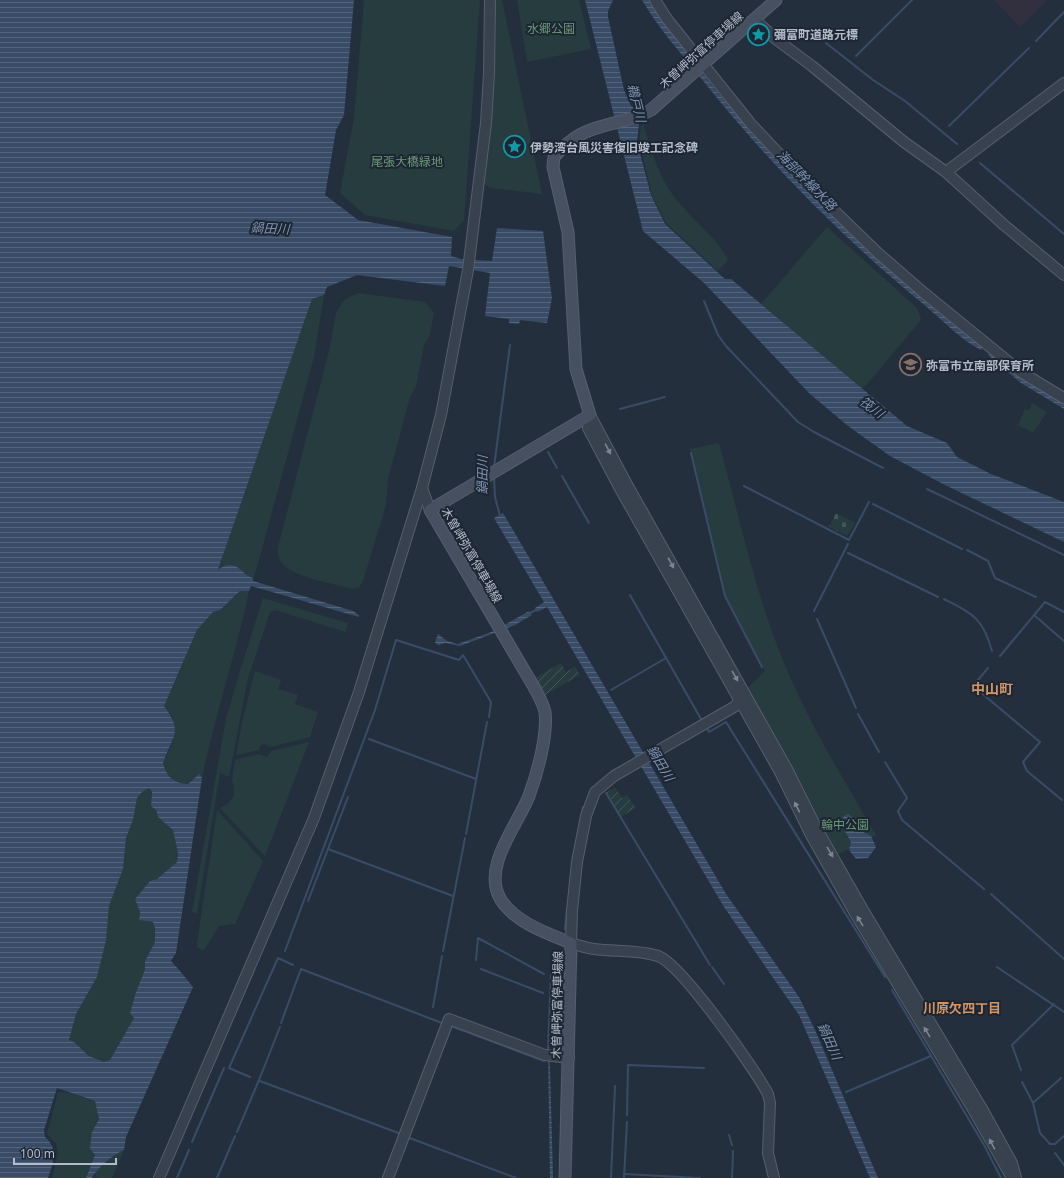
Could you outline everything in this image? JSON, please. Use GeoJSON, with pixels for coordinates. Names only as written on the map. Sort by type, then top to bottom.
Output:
{"type":"FeatureCollection","features":[{"type":"Feature","properties":{"kind":"main road","name":"木曽岬弥富停車場線"},"geometry":{"type":"LineString","coordinates":[[565,1178],[569,1058],[570,943],[531,926],[518,917],[502,901],[496,887],[495,867],[528,797],[534,778],[545,722],[545,713],[540,699],[430,510],[481,478],[590,415],[576,369],[568,232],[553,167],[554,158],[572,139],[589,131],[640,116],[651,110],[662,102],[699,67],[776,0]]}},
{"type":"Feature","properties":{"kind":"street"},"geometry":{"type":"LineString","coordinates":[[159,1178],[314,818],[359,692],[422,488],[441,416],[468,270],[486,123],[489,74],[490,0]]}},
{"type":"Feature","properties":{"kind":"street"},"geometry":{"type":"LineString","coordinates":[[655,0],[699,67],[814,191],[878,253],[1021,372],[1064,398]]}},
{"type":"Feature","properties":{"kind":"street"},"geometry":{"type":"LineString","coordinates":[[754,19],[777,40],[812,66],[904,142],[946,172],[1064,275]]}},
{"type":"Feature","properties":{"kind":"street"},"geometry":{"type":"LineString","coordinates":[[946,172],[1064,83]]}},
{"type":"Feature","properties":{"kind":"street"},"geometry":{"type":"LineString","coordinates":[[590,415],[588,428],[598,448],[743,698],[787,769],[818,831],[860,904],[982,1107],[1012,1163],[1016,1178]]}},
{"type":"Feature","properties":{"kind":"street"},"geometry":{"type":"LineString","coordinates":[[422,488],[430,510]]}},
{"type":"Feature","properties":{"kind":"street"},"geometry":{"type":"LineString","coordinates":[[743,698],[734,707],[614,776],[600,786],[595,792],[589,807],[576,876],[570,943],[593,949],[652,955],[670,963],[680,974],[730,1037],[768,1094],[770,1112],[768,1153],[774,1178]]}},
{"type":"Feature","properties":{"kind":"street"},"geometry":{"type":"LineString","coordinates":[[743,698],[811,835],[852,908],[974,1111],[1012,1178]]}},
{"type":"Feature","properties":{"kind":"street"},"geometry":{"type":"LineString","coordinates":[[388,1178],[449,1020],[549,1055],[569,1058]]}},
{"type":"Feature","properties":{"kind":"shaded area"},"geometry":{"type":"Polygon","coordinates":[[[994,0],[1047,0],[1020,27],[994,0]]]}},
{"type":"Feature","properties":{"kind":"green space","name":"尾張大橋緑地"},"geometry":{"type":"Polygon","coordinates":[[[364,0],[480,0],[464,220],[454,231],[365,215],[340,193],[354,118],[364,0]]]}},
{"type":"Feature","properties":{"kind":"green space"},"geometry":{"type":"Polygon","coordinates":[[[493,0],[502,0],[542,194],[490,188],[482,182],[493,0]]]}},
{"type":"Feature","properties":{"kind":"green space","name":"水郷公園"},"geometry":{"type":"Polygon","coordinates":[[[517,0],[579,0],[591,49],[527,62],[517,0]]]}},
{"type":"Feature","properties":{"kind":"green space"},"geometry":{"type":"Polygon","coordinates":[[[644,125],[650,147],[663,179],[675,198],[724,252],[728,260],[718,271],[666,223],[652,195],[639,141],[641,126],[644,125]]]}},
{"type":"Feature","properties":{"kind":"green space"},"geometry":{"type":"Polygon","coordinates":[[[827,227],[917,308],[921,320],[862,390],[761,304],[827,227]]]}},
{"type":"Feature","properties":{"kind":"green space"},"geometry":{"type":"Polygon","coordinates":[[[358,293],[425,302],[434,313],[430,335],[424,345],[416,386],[410,397],[388,479],[386,505],[363,581],[359,587],[353,589],[317,580],[290,570],[281,562],[278,555],[278,547],[329,351],[336,313],[344,300],[358,293]]]}},
{"type":"Feature","properties":{"kind":"green space"},"geometry":{"type":"Polygon","coordinates":[[[324,295],[314,357],[256,571],[253,578],[243,574],[235,567],[231,566],[217,569],[312,299],[324,295]]]}},
{"type":"Feature","properties":{"kind":"green space"},"geometry":{"type":"Polygon","coordinates":[[[1032,403],[1047,412],[1033,433],[1018,425],[1025,409],[1029,410],[1032,403]]]}},
{"type":"Feature","properties":{"kind":"green space","name":"輪中公園"},"geometry":{"type":"Polygon","coordinates":[[[719,443],[755,579],[782,658],[802,704],[876,835],[837,855],[796,774],[748,688],[765,671],[725,596],[690,449],[719,443]]]}},
{"type":"Feature","properties":{"kind":"green space"},"geometry":{"type":"Polygon","coordinates":[[[836,513],[855,523],[847,536],[829,527],[836,513]]]}},
{"type":"Feature","properties":{"kind":"green space"},"geometry":{"type":"Polygon","coordinates":[[[240,591],[249,591],[202,778],[198,774],[188,784],[175,781],[166,772],[163,763],[173,742],[172,716],[164,706],[197,630],[213,612],[220,610],[240,591]]]}},
{"type":"Feature","properties":{"kind":"green space"},"geometry":{"type":"Polygon","coordinates":[[[263,598],[348,623],[346,632],[275,610],[270,612],[248,678],[229,777],[220,773],[197,913],[192,912],[226,719],[263,598]]]}},
{"type":"Feature","properties":{"kind":"green space"},"geometry":{"type":"Polygon","coordinates":[[[561,663],[566,672],[575,667],[580,675],[545,695],[535,678],[561,663]]]}},
{"type":"Feature","properties":{"kind":"green space"},"geometry":{"type":"Polygon","coordinates":[[[255,671],[281,680],[278,689],[298,695],[295,704],[318,712],[310,737],[270,747],[265,744],[261,745],[259,750],[236,755],[242,722],[255,671]]]}},
{"type":"Feature","properties":{"kind":"green space"},"geometry":{"type":"Polygon","coordinates":[[[309,742],[265,856],[220,808],[228,804],[234,796],[234,786],[232,780],[235,760],[259,754],[267,757],[271,751],[309,742]]]}},
{"type":"Feature","properties":{"kind":"green space"},"geometry":{"type":"Polygon","coordinates":[[[615,787],[622,798],[627,795],[636,808],[620,817],[606,793],[615,787]]]}},
{"type":"Feature","properties":{"kind":"green space"},"geometry":{"type":"Polygon","coordinates":[[[149,788],[152,792],[151,798],[158,817],[173,830],[178,853],[177,862],[157,879],[150,881],[135,899],[140,912],[139,920],[153,922],[155,928],[155,942],[145,961],[145,968],[130,1013],[134,1018],[110,1060],[104,1062],[89,1056],[74,1042],[69,1041],[76,1014],[97,977],[109,906],[123,869],[126,838],[133,820],[137,798],[142,792],[149,788]]]}},
{"type":"Feature","properties":{"kind":"green space"},"geometry":{"type":"Polygon","coordinates":[[[217,810],[263,861],[235,924],[219,926],[205,949],[202,950],[197,947],[197,943],[217,810]]]}},
{"type":"Feature","properties":{"kind":"green space"},"geometry":{"type":"Polygon","coordinates":[[[58,1092],[69,1093],[95,1101],[97,1106],[99,1117],[92,1132],[95,1155],[86,1178],[52,1178],[58,1154],[56,1143],[47,1134],[58,1092]]]}},
{"type":"Feature","properties":{"kind":"green space"},"geometry":{"type":"Polygon","coordinates":[[[124,1150],[112,1178],[97,1178],[94,1173],[96,1170],[118,1152],[124,1150]]]}},
{"type":"Feature","properties":{"kind":"water"},"geometry":{"type":"Polygon","coordinates":[[[0,0],[354,0],[344,115],[336,130],[325,195],[358,220],[452,237],[451,256],[461,259],[492,261],[497,228],[543,231],[552,298],[547,323],[520,320],[519,324],[509,323],[509,319],[485,316],[490,273],[449,266],[445,286],[357,275],[327,287],[324,295],[312,299],[218,569],[227,565],[233,565],[253,578],[253,581],[353,611],[359,615],[359,617],[251,586],[249,591],[240,591],[220,610],[213,612],[197,630],[164,706],[174,722],[175,729],[173,740],[163,763],[166,772],[175,781],[188,784],[199,774],[202,778],[176,953],[171,961],[193,987],[126,1137],[124,1150],[106,1162],[92,1178],[86,1178],[95,1155],[90,1148],[92,1132],[99,1119],[95,1101],[57,1088],[44,1130],[45,1137],[52,1146],[54,1156],[48,1178],[0,1178],[0,0]],[[149,788],[142,792],[137,798],[133,820],[126,838],[123,869],[109,906],[106,940],[97,977],[76,1014],[69,1040],[74,1042],[89,1056],[104,1062],[110,1060],[134,1018],[130,1013],[145,969],[145,961],[155,942],[155,928],[153,922],[139,920],[140,912],[135,899],[150,881],[157,879],[177,862],[178,853],[173,830],[158,817],[156,810],[151,806],[152,792],[149,788]]]}},
{"type":"Feature","properties":{"kind":"water","name":"筏川"},"geometry":{"type":"Polygon","coordinates":[[[585,0],[613,0],[608,11],[608,17],[624,90],[631,106],[636,110],[639,124],[637,142],[651,195],[665,224],[725,279],[731,279],[907,426],[947,443],[957,457],[991,474],[1064,502],[1064,542],[945,485],[890,456],[848,426],[810,394],[704,283],[643,231],[585,0]]]}},
{"type":"Feature","properties":{"kind":"water"},"geometry":{"type":"Polygon","coordinates":[[[642,0],[649,0],[716,91],[772,155],[815,198],[862,241],[983,347],[981,350],[965,340],[862,251],[805,196],[725,108],[662,30],[642,0]]]}},
{"type":"Feature","properties":{"kind":"water"},"geometry":{"type":"Polygon","coordinates":[[[990,352],[1022,378],[1064,404],[1064,409],[1021,383],[988,355],[990,352]]]}},
{"type":"Feature","properties":{"kind":"water"},"geometry":{"type":"Polygon","coordinates":[[[503,513],[726,894],[799,997],[815,1030],[878,1178],[870,1178],[799,1015],[724,907],[547,607],[537,612],[535,608],[544,602],[494,518],[503,513]]]}},
{"type":"Feature","properties":{"kind":"water"},"geometry":{"type":"Polygon","coordinates":[[[529,611],[532,615],[515,625],[460,646],[445,643],[439,645],[435,643],[438,634],[447,641],[458,644],[494,631],[529,611]]]}},
{"type":"Feature","properties":{"kind":"water"},"geometry":{"type":"Polygon","coordinates":[[[848,814],[856,820],[863,832],[871,836],[876,847],[868,858],[856,859],[849,850],[851,842],[841,824],[843,817],[848,814]]]}},
{"type":"Feature","properties":{"kind":"water"},"geometry":{"type":"Polygon","coordinates":[[[548,1051],[550,1067],[553,1178],[550,1178],[548,1051]]]}},
{"type":"Feature","properties":{"kind":"waterway"},"geometry":{"type":"LineString","coordinates":[[856,56],[912,0]]}},
{"type":"Feature","properties":{"kind":"waterway"},"geometry":{"type":"LineString","coordinates":[[1036,41],[1064,12]]}},
{"type":"Feature","properties":{"kind":"waterway"},"geometry":{"type":"LineString","coordinates":[[826,43],[873,80],[905,101],[957,144]]}},
{"type":"Feature","properties":{"kind":"waterway"},"geometry":{"type":"LineString","coordinates":[[949,126],[1029,48]]}},
{"type":"Feature","properties":{"kind":"waterway"},"geometry":{"type":"LineString","coordinates":[[980,163],[1064,234]]}},
{"type":"Feature","properties":{"kind":"waterway"},"geometry":{"type":"LineString","coordinates":[[704,301],[718,335],[726,346],[798,422],[883,468]]}},
{"type":"Feature","properties":{"kind":"waterway","name":"鍋田川"},"geometry":{"type":"LineString","coordinates":[[494,467],[510,345]]}},
{"type":"Feature","properties":{"kind":"waterway"},"geometry":{"type":"LineString","coordinates":[[620,409],[665,397]]}},
{"type":"Feature","properties":{"kind":"waterway"},"geometry":{"type":"LineString","coordinates":[[548,452],[557,468]]}},
{"type":"Feature","properties":{"kind":"waterway"},"geometry":{"type":"LineString","coordinates":[[691,453],[725,596],[762,667]]}},
{"type":"Feature","properties":{"kind":"waterway"},"geometry":{"type":"LineString","coordinates":[[562,476],[589,523]]}},
{"type":"Feature","properties":{"kind":"waterway","name":"鍋田川"},"geometry":{"type":"LineString","coordinates":[[494,477],[495,497],[500,516]]}},
{"type":"Feature","properties":{"kind":"waterway"},"geometry":{"type":"LineString","coordinates":[[744,486],[849,540],[869,502]]}},
{"type":"Feature","properties":{"kind":"waterway"},"geometry":{"type":"LineString","coordinates":[[927,489],[1064,555]]}},
{"type":"Feature","properties":{"kind":"waterway"},"geometry":{"type":"LineString","coordinates":[[873,504],[962,549]]}},
{"type":"Feature","properties":{"kind":"waterway"},"geometry":{"type":"LineString","coordinates":[[814,611],[848,544]]}},
{"type":"Feature","properties":{"kind":"waterway"},"geometry":{"type":"LineString","coordinates":[[967,550],[988,561],[995,578],[1036,597]]}},
{"type":"Feature","properties":{"kind":"waterway"},"geometry":{"type":"LineString","coordinates":[[848,553],[938,597]]}},
{"type":"Feature","properties":{"kind":"waterway"},"geometry":{"type":"LineString","coordinates":[[630,595],[701,719]]}},
{"type":"Feature","properties":{"kind":"waterway"},"geometry":{"type":"LineString","coordinates":[[944,599],[970,613],[976,618],[985,631],[992,651]]}},
{"type":"Feature","properties":{"kind":"waterway"},"geometry":{"type":"LineString","coordinates":[[1000,656],[1045,602],[1064,612]]}},
{"type":"Feature","properties":{"kind":"waterway"},"geometry":{"type":"LineString","coordinates":[[528,614],[538,609]]}},
{"type":"Feature","properties":{"kind":"waterway"},"geometry":{"type":"LineString","coordinates":[[1034,615],[1064,641]]}},
{"type":"Feature","properties":{"kind":"waterway"},"geometry":{"type":"LineString","coordinates":[[817,619],[856,708]]}},
{"type":"Feature","properties":{"kind":"waterway"},"geometry":{"type":"LineString","coordinates":[[285,951],[375,710],[396,640],[459,660],[463,655],[491,702],[489,717]]}},
{"type":"Feature","properties":{"kind":"waterway"},"geometry":{"type":"LineString","coordinates":[[611,690],[666,658]]}},
{"type":"Feature","properties":{"kind":"waterway"},"geometry":{"type":"LineString","coordinates":[[988,668],[973,686],[1040,742],[1023,762],[1027,771],[1062,800]]}},
{"type":"Feature","properties":{"kind":"waterway"},"geometry":{"type":"LineString","coordinates":[[858,714],[879,752]]}},
{"type":"Feature","properties":{"kind":"waterway"},"geometry":{"type":"LineString","coordinates":[[466,834],[487,722]]}},
{"type":"Feature","properties":{"kind":"waterway"},"geometry":{"type":"LineString","coordinates":[[708,729],[709,732],[726,722],[885,977]]}},
{"type":"Feature","properties":{"kind":"waterway"},"geometry":{"type":"LineString","coordinates":[[369,739],[476,779]]}},
{"type":"Feature","properties":{"kind":"waterway"},"geometry":{"type":"LineString","coordinates":[[885,762],[907,798],[898,811],[902,820],[984,889]]}},
{"type":"Feature","properties":{"kind":"waterway"},"geometry":{"type":"LineString","coordinates":[[606,793],[710,965]]}},
{"type":"Feature","properties":{"kind":"waterway"},"geometry":{"type":"LineString","coordinates":[[308,901],[348,797]]}},
{"type":"Feature","properties":{"kind":"waterway"},"geometry":{"type":"LineString","coordinates":[[581,816],[583,807]]}},
{"type":"Feature","properties":{"kind":"waterway"},"geometry":{"type":"LineString","coordinates":[[443,951],[465,838]]}},
{"type":"Feature","properties":{"kind":"waterway"},"geometry":{"type":"LineString","coordinates":[[328,849],[453,896]]}},
{"type":"Feature","properties":{"kind":"waterway"},"geometry":{"type":"LineString","coordinates":[[991,894],[1064,959]]}},
{"type":"Feature","properties":{"kind":"waterway"},"geometry":{"type":"LineString","coordinates":[[565,929],[567,909]]}},
{"type":"Feature","properties":{"kind":"waterway"},"geometry":{"type":"LineString","coordinates":[[476,960],[478,938],[544,974]]}},
{"type":"Feature","properties":{"kind":"waterway"},"geometry":{"type":"LineString","coordinates":[[433,1007],[442,956]]}},
{"type":"Feature","properties":{"kind":"waterway"},"geometry":{"type":"LineString","coordinates":[[250,1077],[229,1068],[278,958],[293,965]]}},
{"type":"Feature","properties":{"kind":"waterway"},"geometry":{"type":"LineString","coordinates":[[712,967],[724,984]]}},
{"type":"Feature","properties":{"kind":"waterway"},"geometry":{"type":"LineString","coordinates":[[997,967],[1064,1012]]}},
{"type":"Feature","properties":{"kind":"waterway"},"geometry":{"type":"LineString","coordinates":[[281,1023],[301,969],[442,1023]]}},
{"type":"Feature","properties":{"kind":"waterway"},"geometry":{"type":"LineString","coordinates":[[481,969],[543,993]]}},
{"type":"Feature","properties":{"kind":"waterway"},"geometry":{"type":"LineString","coordinates":[[548,1051],[551,973]]}},
{"type":"Feature","properties":{"kind":"waterway"},"geometry":{"type":"LineString","coordinates":[[892,990],[984,1145],[1001,1178]]}},
{"type":"Feature","properties":{"kind":"waterway"},"geometry":{"type":"LineString","coordinates":[[1021,1070],[1012,1045],[1054,1004]]}},
{"type":"Feature","properties":{"kind":"waterway"},"geometry":{"type":"LineString","coordinates":[[451,1026],[544,1061]]}},
{"type":"Feature","properties":{"kind":"waterway"},"geometry":{"type":"LineString","coordinates":[[237,1132],[280,1027]]}},
{"type":"Feature","properties":{"kind":"waterway"},"geometry":{"type":"LineString","coordinates":[[846,1092],[931,1056]]}},
{"type":"Feature","properties":{"kind":"waterway"},"geometry":{"type":"LineString","coordinates":[[627,1115],[628,1065],[704,1068]]}},
{"type":"Feature","properties":{"kind":"waterway"},"geometry":{"type":"LineString","coordinates":[[192,1142],[224,1068]]}},
{"type":"Feature","properties":{"kind":"waterway"},"geometry":{"type":"LineString","coordinates":[[1033,1103],[1061,1078]]}},
{"type":"Feature","properties":{"kind":"waterway"},"geometry":{"type":"LineString","coordinates":[[260,1081],[401,1134]]}},
{"type":"Feature","properties":{"kind":"waterway"},"geometry":{"type":"LineString","coordinates":[[1022,1082],[1033,1103],[1040,1133],[1050,1144],[1055,1144],[1064,1136]]}},
{"type":"Feature","properties":{"kind":"waterway"},"geometry":{"type":"LineString","coordinates":[[611,1178],[615,1086]]}},
{"type":"Feature","properties":{"kind":"waterway"},"geometry":{"type":"LineString","coordinates":[[624,1178],[627,1122]]}},
{"type":"Feature","properties":{"kind":"waterway"},"geometry":{"type":"LineString","coordinates":[[729,1135],[732,1145]]}},
{"type":"Feature","properties":{"kind":"waterway"},"geometry":{"type":"LineString","coordinates":[[217,1178],[235,1136]]}},
{"type":"Feature","properties":{"kind":"waterway"},"geometry":{"type":"LineString","coordinates":[[407,1137],[516,1178]]}},
{"type":"Feature","properties":{"kind":"waterway"},"geometry":{"type":"LineString","coordinates":[[177,1178],[189,1150]]}},
{"type":"Feature","properties":{"kind":"waterway"},"geometry":{"type":"LineString","coordinates":[[732,1178],[733,1151]]}},
{"type":"Feature","properties":{"kind":"waterway"},"geometry":{"type":"LineString","coordinates":[[1055,1153],[1064,1165]]}},
{"type":"Feature","properties":{"kind":"waterway"},"geometry":{"type":"LineString","coordinates":[[624,1174],[700,1178]]}},
{"type":"Feature","properties":{"kind":"place","name":"彌富町道路元標"},"geometry":{"type":"Point","coordinates":[758,34]}},
{"type":"Feature","properties":{"kind":"place","name":"伊勢湾台風災害復旧竣工記念碑"},"geometry":{"type":"Point","coordinates":[514,147]}},
{"type":"Feature","properties":{"kind":"place","name":"弥富市立南部保育所"},"geometry":{"type":"Point","coordinates":[910,365]}},
{"type":"Feature","properties":{"kind":"district","name":"中山町"},"geometry":{"type":"Point","coordinates":[992,688]}},
{"type":"Feature","properties":{"kind":"district","name":"川原欠四丁目"},"geometry":{"type":"Point","coordinates":[962,1008]}},
{"type":"Feature","properties":{"kind":"water label","name":"鵜戸川"},"geometry":{"type":"Point","coordinates":[637,103]}},
{"type":"Feature","properties":{"kind":"water label","name":"海部幹線水路"},"geometry":{"type":"Point","coordinates":[807,180]}}]}
